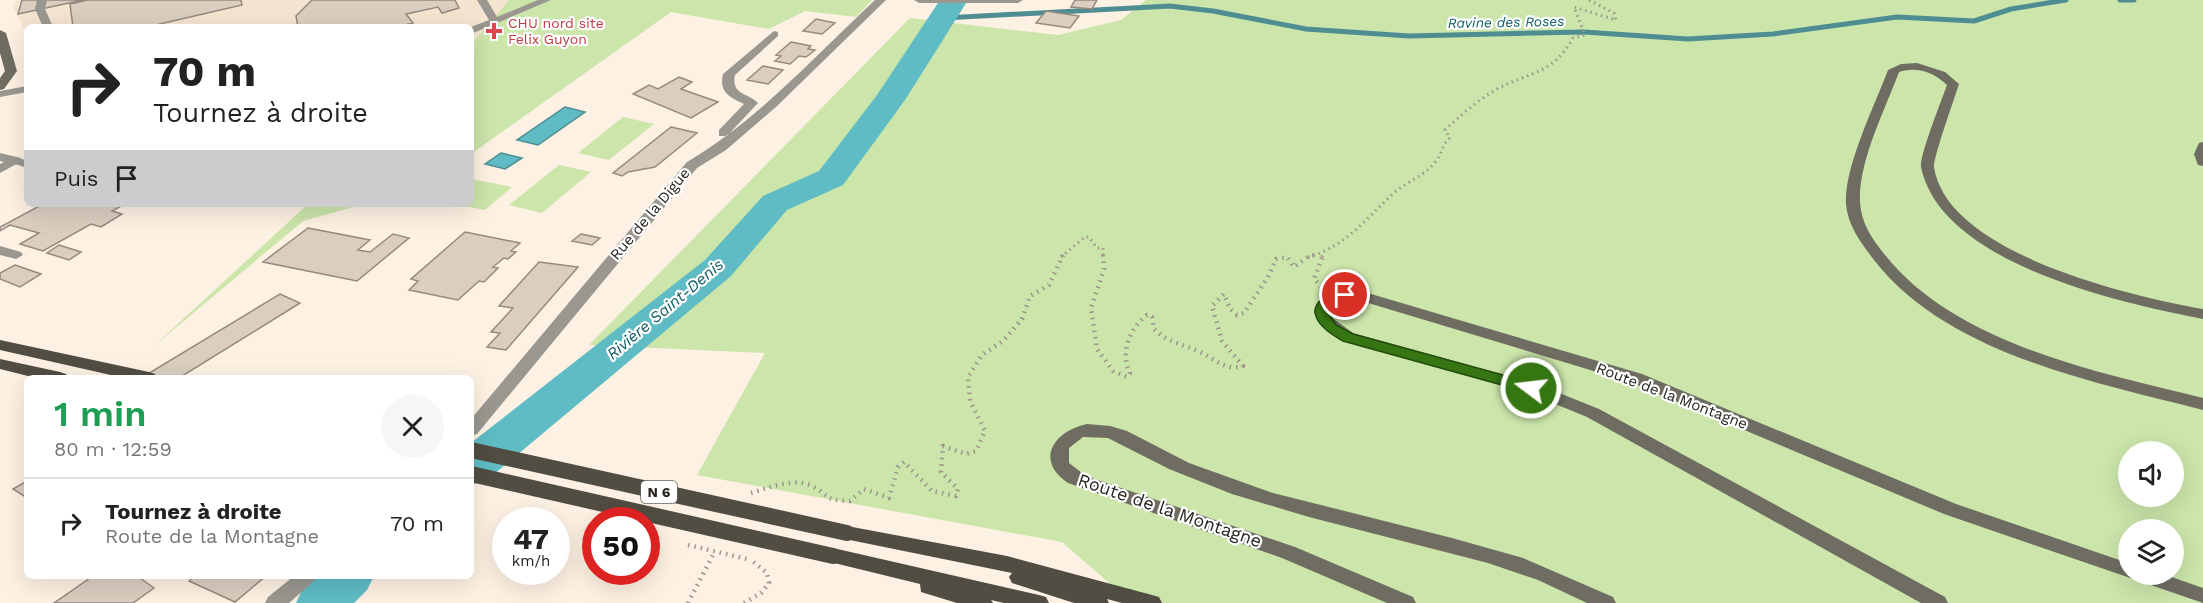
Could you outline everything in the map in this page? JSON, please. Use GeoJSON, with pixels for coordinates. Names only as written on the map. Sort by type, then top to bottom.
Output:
{"type":"FeatureCollection","features":[{"type":"Feature","properties":{"kind":"main road"},"geometry":{"type":"LineString","coordinates":[[0,33],[11,71],[3,84]]}},
{"type":"Feature","properties":{"kind":"main road"},"geometry":{"type":"LineString","coordinates":[[2203,314],[2145,303],[2058,275],[1998,248],[1972,231],[1942,204],[1929,178],[1927,165],[1953,84],[1930,69],[1908,66],[1894,70],[1861,166],[1853,200],[1860,230],[1876,258],[1905,288],[1935,308],[2010,346],[2093,375],[2203,404]]}},
{"type":"Feature","properties":{"kind":"main road"},"geometry":{"type":"LineString","coordinates":[[2203,146],[2200,154],[2203,162]]}},
{"type":"Feature","properties":{"kind":"main road","name":"Route de la Montagne"},"geometry":{"type":"LineString","coordinates":[[1332,298],[1345,295],[1366,297],[1636,378],[1950,509],[2118,568]]}},
{"type":"Feature","properties":{"kind":"main road"},"geometry":{"type":"LineString","coordinates":[[1332,298],[1324,304],[1321,312],[1324,321],[1331,328],[1348,337],[1531,388],[1593,413],[1938,603]]}},
{"type":"Feature","properties":{"kind":"main road"},"geometry":{"type":"LineString","coordinates":[[0,345],[135,375]]}},
{"type":"Feature","properties":{"kind":"main road"},"geometry":{"type":"LineString","coordinates":[[0,364],[47,375]]}},
{"type":"Feature","properties":{"kind":"main road","name":"Route de la Montagne"},"geometry":{"type":"LineString","coordinates":[[1406,603],[1356,578],[1273,546],[1088,484],[1068,474],[1059,464],[1058,452],[1062,442],[1085,430],[1112,432],[1178,465],[1239,489],[1367,525],[1493,556],[1566,583],[1606,603]]}},
{"type":"Feature","properties":{"kind":"main road","name":"N 6"},"geometry":{"type":"LineString","coordinates":[[474,451],[847,533],[1017,576],[1099,603]]}},
{"type":"Feature","properties":{"kind":"main road","name":"N 6"},"geometry":{"type":"LineString","coordinates":[[474,475],[1039,603]]}},
{"type":"Feature","properties":{"kind":"main road"},"geometry":{"type":"LineString","coordinates":[[847,533],[1007,564],[1152,603]]}},
{"type":"Feature","properties":{"kind":"main road"},"geometry":{"type":"LineString","coordinates":[[833,556],[983,603]]}},
{"type":"Feature","properties":{"kind":"main road"},"geometry":{"type":"LineString","coordinates":[[2171,585],[2203,596]]}},
{"type":"Feature","properties":{"kind":"street","name":"Rue de la Digue"},"geometry":{"type":"LineString","coordinates":[[474,426],[670,190],[701,158],[722,147],[764,111],[881,0]]}},
{"type":"Feature","properties":{"kind":"street"},"geometry":{"type":"LineString","coordinates":[[919,0],[999,2],[1018,0]]}},
{"type":"Feature","properties":{"kind":"street"},"geometry":{"type":"LineString","coordinates":[[701,158],[751,106],[750,101],[732,94],[728,89],[729,74],[774,33]]}},
{"type":"Feature","properties":{"kind":"street"},"geometry":{"type":"LineString","coordinates":[[0,157],[22,163]]}},
{"type":"Feature","properties":{"kind":"street"},"geometry":{"type":"LineString","coordinates":[[0,169],[22,163]]}},
{"type":"Feature","properties":{"kind":"street"},"geometry":{"type":"LineString","coordinates":[[0,250],[16,255]]}},
{"type":"Feature","properties":{"kind":"street"},"geometry":{"type":"LineString","coordinates":[[275,603],[303,579]]}},
{"type":"Feature","properties":{"kind":"lane"},"geometry":{"type":"LineString","coordinates":[[42,0],[40,9],[47,24]]}},
{"type":"Feature","properties":{"kind":"lane"},"geometry":{"type":"LineString","coordinates":[[482,0],[494,20]]}},
{"type":"Feature","properties":{"kind":"lane"},"geometry":{"type":"LineString","coordinates":[[474,30],[546,0]]}},
{"type":"Feature","properties":{"kind":"lane"},"geometry":{"type":"LineString","coordinates":[[3,84],[24,83]]}},
{"type":"Feature","properties":{"kind":"lane"},"geometry":{"type":"LineString","coordinates":[[0,94],[24,90]]}},
{"type":"Feature","properties":{"kind":"path"},"geometry":{"type":"LineString","coordinates":[[748,495],[757,490],[782,484],[811,485],[829,500],[850,501],[864,489],[889,498],[898,467],[904,462],[932,491],[957,496],[958,489],[941,472],[943,446],[966,454],[976,451],[985,431],[970,400],[968,377],[982,356],[1003,341],[1022,319],[1030,296],[1049,285],[1060,257],[1085,237],[1089,237],[1104,253],[1104,269],[1091,308],[1097,349],[1113,371],[1127,377],[1130,373],[1124,360],[1131,335],[1140,318],[1147,315],[1152,317],[1154,329],[1162,337],[1184,348],[1198,350],[1222,366],[1235,369],[1243,366],[1222,341],[1212,306],[1224,294],[1230,309],[1237,315],[1244,313],[1268,277],[1276,259],[1287,257],[1294,267],[1309,256],[1323,254],[1358,229],[1397,190],[1421,175],[1436,160],[1443,144],[1450,138],[1445,130],[1458,118],[1500,87],[1538,75],[1556,63],[1573,38],[1585,35],[1574,7],[1616,20],[1614,13],[1589,0]]}},
{"type":"Feature","properties":{"kind":"path"},"geometry":{"type":"LineString","coordinates":[[1323,254],[1314,279],[1332,298]]}},
{"type":"Feature","properties":{"kind":"path"},"geometry":{"type":"LineString","coordinates":[[681,543],[751,560],[766,569],[771,576],[770,583],[763,592],[744,603]]}},
{"type":"Feature","properties":{"kind":"path"},"geometry":{"type":"LineString","coordinates":[[688,603],[714,554]]}},
{"type":"Feature","properties":{"kind":"shaded area","name":"CHU nord site Felix Guyon"},"geometry":{"type":"Polygon","coordinates":[[[17,0],[584,0],[474,60],[474,24],[24,24],[24,29],[13,7],[17,0]]]}},
{"type":"Feature","properties":{"kind":"green space"},"geometry":{"type":"Polygon","coordinates":[[[509,0],[872,0],[856,17],[805,11],[769,29],[671,12],[474,152],[474,41],[509,0]]]}},
{"type":"Feature","properties":{"kind":"green space"},"geometry":{"type":"Polygon","coordinates":[[[1146,0],[2203,0],[2203,603],[1132,603],[1062,542],[697,475],[765,353],[589,345],[910,18],[1058,35],[1121,20],[1146,0]]]}},
{"type":"Feature","properties":{"kind":"green space"},"geometry":{"type":"Polygon","coordinates":[[[623,117],[654,124],[609,160],[578,153],[623,117]]]}},
{"type":"Feature","properties":{"kind":"green space"},"geometry":{"type":"Polygon","coordinates":[[[559,165],[591,172],[542,213],[509,205],[559,165]]]}},
{"type":"Feature","properties":{"kind":"green space"},"geometry":{"type":"Polygon","coordinates":[[[474,180],[512,187],[485,210],[470,207],[474,207],[474,180]]]}},
{"type":"Feature","properties":{"kind":"green space"},"geometry":{"type":"Polygon","coordinates":[[[305,207],[353,207],[303,221],[154,346],[305,207]]]}},
{"type":"Feature","properties":{"kind":"water"},"geometry":{"type":"Polygon","coordinates":[[[565,107],[585,112],[538,145],[517,140],[565,107]]]}},
{"type":"Feature","properties":{"kind":"water"},"geometry":{"type":"Polygon","coordinates":[[[501,153],[522,158],[505,169],[485,164],[501,153]]]}},
{"type":"Feature","properties":{"kind":"building"},"geometry":{"type":"Polygon","coordinates":[[[22,0],[83,0],[18,14],[22,0]]]}},
{"type":"Feature","properties":{"kind":"building"},"geometry":{"type":"Polygon","coordinates":[[[88,0],[241,0],[242,5],[160,24],[73,24],[70,4],[88,0]]]}},
{"type":"Feature","properties":{"kind":"building"},"geometry":{"type":"Polygon","coordinates":[[[312,0],[455,0],[459,8],[442,13],[438,7],[406,14],[413,23],[409,24],[297,24],[296,16],[312,0]]]}},
{"type":"Feature","properties":{"kind":"building"},"geometry":{"type":"Polygon","coordinates":[[[1075,0],[1097,0],[1092,9],[1071,7],[1075,0]]]}},
{"type":"Feature","properties":{"kind":"building"},"geometry":{"type":"Polygon","coordinates":[[[1046,11],[1079,16],[1070,28],[1036,23],[1046,11]]]}},
{"type":"Feature","properties":{"kind":"building"},"geometry":{"type":"Polygon","coordinates":[[[816,19],[835,23],[822,34],[803,31],[816,19]]]}},
{"type":"Feature","properties":{"kind":"building"},"geometry":{"type":"Polygon","coordinates":[[[791,42],[811,46],[808,49],[815,50],[806,57],[799,56],[790,64],[775,61],[781,56],[776,55],[791,42]]]}},
{"type":"Feature","properties":{"kind":"building"},"geometry":{"type":"Polygon","coordinates":[[[763,66],[783,70],[768,84],[747,80],[763,66]]]}},
{"type":"Feature","properties":{"kind":"building"},"geometry":{"type":"Polygon","coordinates":[[[679,77],[692,82],[681,89],[718,102],[691,118],[633,94],[649,85],[658,89],[679,77]]]}},
{"type":"Feature","properties":{"kind":"building"},"geometry":{"type":"Polygon","coordinates":[[[671,127],[697,133],[655,167],[628,172],[622,176],[613,173],[671,127]]]}},
{"type":"Feature","properties":{"kind":"building"},"geometry":{"type":"Polygon","coordinates":[[[37,207],[119,207],[112,211],[122,214],[101,227],[91,224],[43,251],[20,244],[39,233],[10,225],[0,231],[0,227],[37,207]]]}},
{"type":"Feature","properties":{"kind":"building"},"geometry":{"type":"Polygon","coordinates":[[[308,228],[370,240],[358,250],[370,252],[393,234],[409,238],[357,281],[263,262],[308,228]]]}},
{"type":"Feature","properties":{"kind":"building"},"geometry":{"type":"Polygon","coordinates":[[[465,232],[520,243],[511,251],[516,252],[493,267],[498,268],[484,282],[479,281],[458,300],[409,290],[418,281],[411,279],[465,232]]]}},
{"type":"Feature","properties":{"kind":"building"},"geometry":{"type":"Polygon","coordinates":[[[581,234],[600,238],[592,245],[572,241],[581,234]]]}},
{"type":"Feature","properties":{"kind":"building"},"geometry":{"type":"Polygon","coordinates":[[[59,245],[81,252],[69,260],[47,253],[59,245]]]}},
{"type":"Feature","properties":{"kind":"building"},"geometry":{"type":"Polygon","coordinates":[[[539,262],[578,267],[506,350],[487,347],[500,333],[491,332],[513,308],[499,306],[539,262]]]}},
{"type":"Feature","properties":{"kind":"building"},"geometry":{"type":"Polygon","coordinates":[[[15,265],[41,274],[20,287],[0,279],[0,273],[15,265]]]}},
{"type":"Feature","properties":{"kind":"building"},"geometry":{"type":"Polygon","coordinates":[[[280,294],[300,303],[184,375],[146,375],[280,294]]]}},
{"type":"Feature","properties":{"kind":"building"},"geometry":{"type":"Polygon","coordinates":[[[24,483],[24,496],[13,489],[24,483]]]}},
{"type":"Feature","properties":{"kind":"building"},"geometry":{"type":"Polygon","coordinates":[[[89,579],[141,579],[154,588],[133,603],[54,603],[89,579]]]}},
{"type":"Feature","properties":{"kind":"building"},"geometry":{"type":"Polygon","coordinates":[[[191,579],[262,579],[235,602],[189,581],[191,579]]]}},
{"type":"Feature","properties":{"kind":"waterway","name":"Rivière Saint-Denis"},"geometry":{"type":"LineString","coordinates":[[474,466],[718,268],[775,203],[831,178],[889,100],[954,0]]}},
{"type":"Feature","properties":{"kind":"waterway","name":"Ravine des Roses"},"geometry":{"type":"LineString","coordinates":[[944,18],[1170,6],[1213,11],[1306,29],[1409,36],[1584,32],[1688,39],[1773,34],[1897,17],[1974,21],[2011,9],[2066,0]]}},
{"type":"Feature","properties":{"kind":"waterway","name":"Ravine des Roses"},"geometry":{"type":"LineString","coordinates":[[2120,0],[2134,0]]}},
{"type":"Feature","properties":{"kind":"waterway","name":"Rivière Saint-Denis"},"geometry":{"type":"LineString","coordinates":[[321,603],[346,579]]}},
{"type":"Feature","properties":{"kind":"place","name":"CHU nord site Felix Guyon"},"geometry":{"type":"Point","coordinates":[494,31]}},
{"type":"Feature","properties":{"kind":"route"},"geometry":{"type":"LineString","coordinates":[[1345,295],[1332,298],[1324,304],[1321,312],[1324,321],[1331,328],[1348,337],[1531,388]]}}]}
